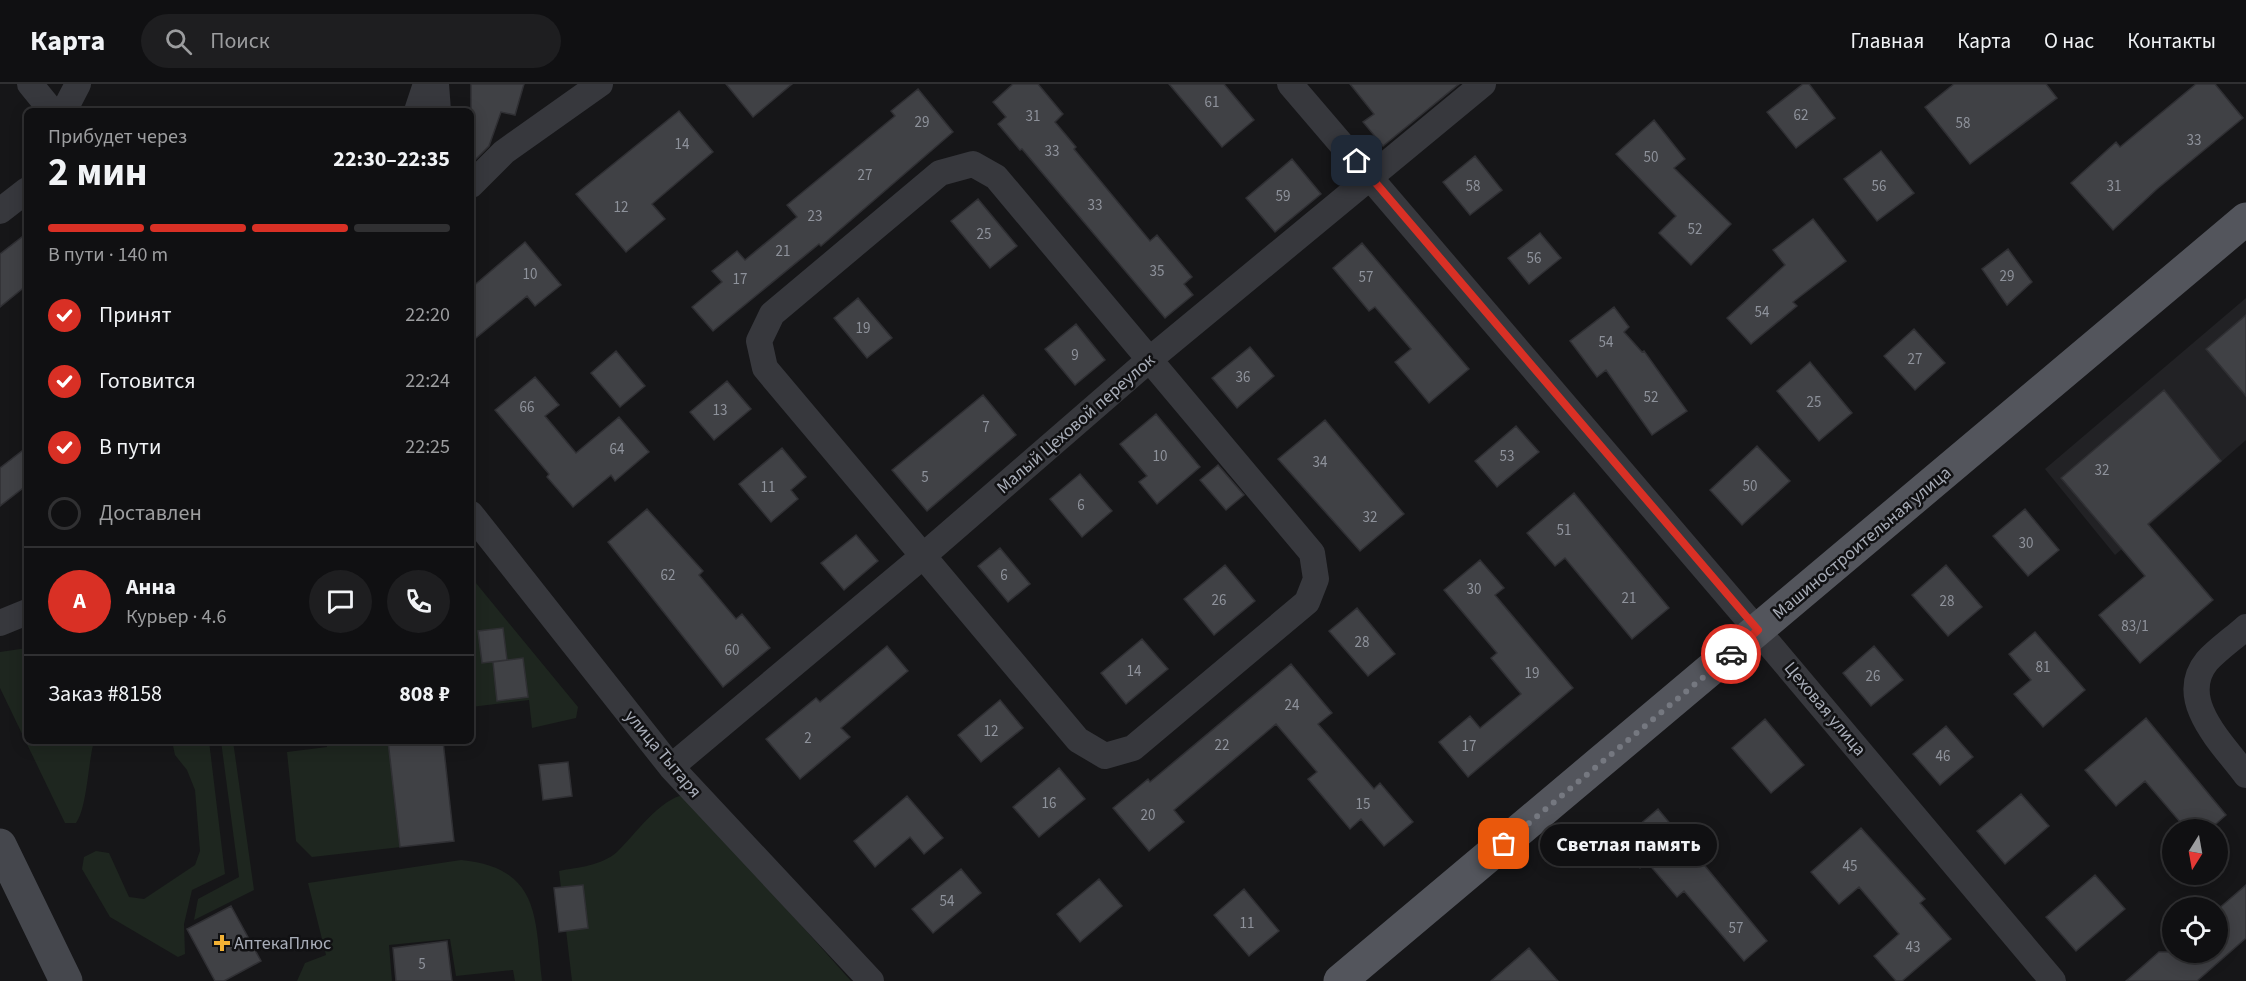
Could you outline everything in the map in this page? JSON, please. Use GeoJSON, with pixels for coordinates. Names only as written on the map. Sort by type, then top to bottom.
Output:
{"type":"FeatureCollection","features":[{"type":"Feature","properties":{"kind":"main road","name":"Машиностроительная улица"},"geometry":{"type":"LineString","coordinates":[[1340,981],[2246,219]]}},
{"type":"Feature","properties":{"kind":"main road"},"geometry":{"type":"LineString","coordinates":[[0,845],[66,981]]}},
{"type":"Feature","properties":{"kind":"street"},"geometry":{"type":"LineString","coordinates":[[30,84],[50,108]]}},
{"type":"Feature","properties":{"kind":"street"},"geometry":{"type":"LineString","coordinates":[[66,108],[78,84]]}},
{"type":"Feature","properties":{"kind":"street"},"geometry":{"type":"LineString","coordinates":[[418,108],[426,84]]}},
{"type":"Feature","properties":{"kind":"street"},"geometry":{"type":"LineString","coordinates":[[436,84],[438,108]]}},
{"type":"Feature","properties":{"kind":"street"},"geometry":{"type":"LineString","coordinates":[[474,183],[504,153],[600,84]]}},
{"type":"Feature","properties":{"kind":"street","name":"Цеховая улица"},"geometry":{"type":"LineString","coordinates":[[1290,84],[1758,630],[2054,981]]}},
{"type":"Feature","properties":{"kind":"street","name":"Малый Цеховой переулок"},"geometry":{"type":"LineString","coordinates":[[671,766],[923,556],[1149,360],[1483,84]]}},
{"type":"Feature","properties":{"kind":"street"},"geometry":{"type":"LineString","coordinates":[[973,164],[996,177],[1312,553],[1316,579],[1307,602],[1133,748],[1105,756],[1078,740],[923,556],[765,368],[759,341],[772,314],[940,173],[973,164]]}},
{"type":"Feature","properties":{"kind":"street"},"geometry":{"type":"LineString","coordinates":[[0,211],[24,192]]}},
{"type":"Feature","properties":{"kind":"street","name":"улица Тытаря"},"geometry":{"type":"LineString","coordinates":[[474,518],[671,766],[871,981]]}},
{"type":"Feature","properties":{"kind":"street"},"geometry":{"type":"LineString","coordinates":[[0,623],[24,613]]}},
{"type":"Feature","properties":{"kind":"street"},"geometry":{"type":"LineString","coordinates":[[2246,627],[2206,663],[2195,690],[2201,714],[2246,775]]}},
{"type":"Feature","properties":{"kind":"shaded area"},"geometry":{"type":"Polygon","coordinates":[[[2246,298],[2246,440],[2115,555],[2045,469],[2246,298]]]}},
{"type":"Feature","properties":{"kind":"shaded area"},"geometry":{"type":"Polygon","coordinates":[[[474,581],[578,707],[576,718],[532,728],[529,700],[474,707],[474,581]]]}},
{"type":"Feature","properties":{"kind":"shaded area"},"geometry":{"type":"Polygon","coordinates":[[[24,648],[24,738],[0,688],[0,652],[24,648]]]}},
{"type":"Feature","properties":{"kind":"shaded area"},"geometry":{"type":"Polygon","coordinates":[[[27,744],[93,744],[80,816],[76,823],[65,823],[27,744]]]}},
{"type":"Feature","properties":{"kind":"shaded area"},"geometry":{"type":"Polygon","coordinates":[[[173,744],[209,744],[225,874],[192,890],[184,924],[185,954],[178,957],[110,917],[82,869],[84,857],[96,851],[109,853],[129,897],[144,899],[195,865],[200,851],[195,790],[187,770],[175,755],[173,744]]]}},
{"type":"Feature","properties":{"kind":"shaded area"},"geometry":{"type":"Polygon","coordinates":[[[221,744],[233,744],[254,890],[194,920],[198,899],[239,877],[221,744]]]}},
{"type":"Feature","properties":{"kind":"shaded area"},"geometry":{"type":"Polygon","coordinates":[[[327,744],[388,744],[401,847],[312,857],[296,841],[287,752],[327,747],[327,744]]]}},
{"type":"Feature","properties":{"kind":"shaded area"},"geometry":{"type":"Polygon","coordinates":[[[685,795],[851,981],[572,981],[559,871],[590,865],[611,857],[657,810],[676,797],[685,795]]]}},
{"type":"Feature","properties":{"kind":"shaded area"},"geometry":{"type":"Polygon","coordinates":[[[461,860],[487,865],[506,873],[520,885],[534,916],[542,981],[515,981],[513,970],[456,976],[450,939],[389,945],[392,981],[297,981],[305,963],[326,955],[308,883],[461,860]]]}},
{"type":"Feature","properties":{"kind":"building"},"geometry":{"type":"Polygon","coordinates":[[[471,84],[524,84],[515,115],[501,112],[489,146],[474,161],[474,108],[471,108],[471,84]]]}},
{"type":"Feature","properties":{"kind":"building"},"geometry":{"type":"Polygon","coordinates":[[[726,84],[792,84],[753,117],[726,84]]]}},
{"type":"Feature","properties":{"kind":"building"},"geometry":{"type":"Polygon","coordinates":[[[1013,84],[1038,84],[1063,114],[1055,122],[1076,147],[1074,149],[1150,241],[1157,235],[1192,277],[1184,284],[1193,295],[1165,318],[1022,149],[1020,150],[998,124],[1006,117],[993,102],[1013,84]]]}},
{"type":"Feature","properties":{"kind":"building"},"geometry":{"type":"Polygon","coordinates":[[[1169,84],[1224,84],[1254,120],[1222,147],[1169,84]]]}},
{"type":"Feature","properties":{"kind":"building"},"geometry":{"type":"Polygon","coordinates":[[[1350,84],[1459,84],[1383,146],[1363,122],[1374,114],[1350,84]]]}},
{"type":"Feature","properties":{"kind":"building"},"geometry":{"type":"Polygon","coordinates":[[[1803,84],[1809,84],[1835,118],[1796,148],[1767,112],[1803,84]]]}},
{"type":"Feature","properties":{"kind":"building"},"geometry":{"type":"Polygon","coordinates":[[[1954,84],[2046,84],[2057,98],[1970,164],[1925,107],[1954,84]]]}},
{"type":"Feature","properties":{"kind":"building"},"geometry":{"type":"Polygon","coordinates":[[[2196,84],[2215,84],[2243,118],[2157,189],[2113,230],[2071,183],[2116,142],[2120,147],[2196,84]]]}},
{"type":"Feature","properties":{"kind":"building"},"geometry":{"type":"Polygon","coordinates":[[[918,89],[953,132],[821,246],[819,244],[713,331],[692,307],[722,282],[712,271],[737,251],[745,260],[797,217],[787,205],[895,116],[891,111],[918,89]]]}},
{"type":"Feature","properties":{"kind":"building"},"geometry":{"type":"Polygon","coordinates":[[[679,111],[713,152],[652,204],[665,219],[626,252],[576,194],[679,111]]]}},
{"type":"Feature","properties":{"kind":"building"},"geometry":{"type":"Polygon","coordinates":[[[1654,120],[1685,159],[1674,168],[1731,224],[1691,265],[1659,233],[1676,216],[1616,154],[1654,120]]]}},
{"type":"Feature","properties":{"kind":"building"},"geometry":{"type":"Polygon","coordinates":[[[1881,151],[1914,193],[1877,221],[1844,179],[1881,151]]]}},
{"type":"Feature","properties":{"kind":"building"},"geometry":{"type":"Polygon","coordinates":[[[1475,156],[1502,190],[1470,215],[1443,182],[1475,156]]]}},
{"type":"Feature","properties":{"kind":"building"},"geometry":{"type":"Polygon","coordinates":[[[1292,159],[1321,194],[1275,232],[1246,198],[1292,159]]]}},
{"type":"Feature","properties":{"kind":"building"},"geometry":{"type":"Polygon","coordinates":[[[978,199],[1017,246],[990,268],[951,221],[978,199]]]}},
{"type":"Feature","properties":{"kind":"building"},"geometry":{"type":"Polygon","coordinates":[[[1813,219],[1846,261],[1793,302],[1797,306],[1751,344],[1727,318],[1785,265],[1773,250],[1813,219]]]}},
{"type":"Feature","properties":{"kind":"building"},"geometry":{"type":"Polygon","coordinates":[[[1540,233],[1561,258],[1529,284],[1508,258],[1540,233]]]}},
{"type":"Feature","properties":{"kind":"building"},"geometry":{"type":"Polygon","coordinates":[[[24,235],[24,287],[0,307],[0,254],[24,235]]]}},
{"type":"Feature","properties":{"kind":"building"},"geometry":{"type":"Polygon","coordinates":[[[525,242],[561,285],[535,306],[527,296],[474,340],[474,285],[525,242]]]}},
{"type":"Feature","properties":{"kind":"building"},"geometry":{"type":"Polygon","coordinates":[[[1362,243],[1469,369],[1429,403],[1395,362],[1411,349],[1375,307],[1369,311],[1333,268],[1362,243]]]}},
{"type":"Feature","properties":{"kind":"building"},"geometry":{"type":"Polygon","coordinates":[[[2008,249],[2032,282],[2007,305],[1982,269],[2008,249]]]}},
{"type":"Feature","properties":{"kind":"building"},"geometry":{"type":"Polygon","coordinates":[[[858,298],[892,338],[867,358],[834,318],[858,298]]]}},
{"type":"Feature","properties":{"kind":"building"},"geometry":{"type":"Polygon","coordinates":[[[1614,307],[1629,327],[1624,332],[1642,352],[1644,351],[1687,411],[1652,435],[1606,370],[1597,377],[1570,341],[1614,307]]]}},
{"type":"Feature","properties":{"kind":"building"},"geometry":{"type":"Polygon","coordinates":[[[2246,315],[2246,396],[2206,349],[2246,315]]]}},
{"type":"Feature","properties":{"kind":"building"},"geometry":{"type":"Polygon","coordinates":[[[1076,324],[1105,360],[1075,385],[1045,349],[1076,324]]]}},
{"type":"Feature","properties":{"kind":"building"},"geometry":{"type":"Polygon","coordinates":[[[1914,329],[1945,363],[1915,390],[1884,356],[1914,329]]]}},
{"type":"Feature","properties":{"kind":"building"},"geometry":{"type":"Polygon","coordinates":[[[1250,347],[1274,376],[1237,408],[1212,378],[1250,347]]]}},
{"type":"Feature","properties":{"kind":"building"},"geometry":{"type":"Polygon","coordinates":[[[616,351],[645,386],[620,407],[591,373],[616,351]]]}},
{"type":"Feature","properties":{"kind":"building"},"geometry":{"type":"Polygon","coordinates":[[[1810,362],[1852,413],[1819,441],[1777,391],[1810,362]]]}},
{"type":"Feature","properties":{"kind":"building"},"geometry":{"type":"Polygon","coordinates":[[[535,377],[559,405],[545,416],[576,453],[619,417],[649,452],[615,481],[611,475],[573,507],[547,477],[549,474],[495,410],[535,377]]]}},
{"type":"Feature","properties":{"kind":"building"},"geometry":{"type":"Polygon","coordinates":[[[727,381],[751,409],[714,440],[690,412],[727,381]]]}},
{"type":"Feature","properties":{"kind":"building"},"geometry":{"type":"Polygon","coordinates":[[[2164,390],[2221,461],[2148,524],[2213,600],[2140,663],[2099,615],[2145,576],[2061,478],[2164,390]]]}},
{"type":"Feature","properties":{"kind":"building"},"geometry":{"type":"Polygon","coordinates":[[[983,395],[1016,435],[927,511],[892,470],[983,395]]]}},
{"type":"Feature","properties":{"kind":"building"},"geometry":{"type":"Polygon","coordinates":[[[1156,414],[1200,467],[1157,504],[1139,482],[1147,476],[1120,444],[1156,414]]]}},
{"type":"Feature","properties":{"kind":"building"},"geometry":{"type":"Polygon","coordinates":[[[1325,420],[1404,514],[1360,551],[1278,459],[1325,420]]]}},
{"type":"Feature","properties":{"kind":"building"},"geometry":{"type":"Polygon","coordinates":[[[1516,426],[1539,452],[1497,487],[1475,461],[1516,426]]]}},
{"type":"Feature","properties":{"kind":"building"},"geometry":{"type":"Polygon","coordinates":[[[1757,446],[1790,481],[1742,525],[1710,490],[1757,446]]]}},
{"type":"Feature","properties":{"kind":"building"},"geometry":{"type":"Polygon","coordinates":[[[782,448],[806,477],[791,490],[798,499],[771,522],[739,484],[782,448]]]}},
{"type":"Feature","properties":{"kind":"building"},"geometry":{"type":"Polygon","coordinates":[[[24,449],[24,487],[0,506],[0,468],[24,449]]]}},
{"type":"Feature","properties":{"kind":"building"},"geometry":{"type":"Polygon","coordinates":[[[1218,465],[1244,495],[1226,510],[1200,480],[1218,465]]]}},
{"type":"Feature","properties":{"kind":"building"},"geometry":{"type":"Polygon","coordinates":[[[1080,474],[1112,511],[1082,537],[1050,499],[1080,474]]]}},
{"type":"Feature","properties":{"kind":"building"},"geometry":{"type":"Polygon","coordinates":[[[1574,493],[1669,608],[1632,639],[1565,558],[1555,566],[1527,533],[1574,493]]]}},
{"type":"Feature","properties":{"kind":"building"},"geometry":{"type":"Polygon","coordinates":[[[647,509],[703,571],[699,575],[736,619],[742,614],[770,648],[723,687],[608,542],[647,509]]]}},
{"type":"Feature","properties":{"kind":"building"},"geometry":{"type":"Polygon","coordinates":[[[2025,509],[2059,550],[2028,576],[1993,536],[2025,509]]]}},
{"type":"Feature","properties":{"kind":"building"},"geometry":{"type":"Polygon","coordinates":[[[856,535],[878,561],[844,590],[821,563],[856,535]]]}},
{"type":"Feature","properties":{"kind":"building"},"geometry":{"type":"Polygon","coordinates":[[[1000,548],[1030,584],[1008,602],[978,566],[1000,548]]]}},
{"type":"Feature","properties":{"kind":"building"},"geometry":{"type":"Polygon","coordinates":[[[1480,560],[1504,588],[1495,595],[1573,688],[1468,777],[1439,742],[1470,716],[1480,728],[1521,694],[1491,658],[1497,653],[1444,590],[1480,560]]]}},
{"type":"Feature","properties":{"kind":"building"},"geometry":{"type":"Polygon","coordinates":[[[1225,565],[1255,601],[1214,635],[1184,599],[1225,565]]]}},
{"type":"Feature","properties":{"kind":"building"},"geometry":{"type":"Polygon","coordinates":[[[1946,565],[1982,607],[1948,636],[1912,595],[1946,565]]]}},
{"type":"Feature","properties":{"kind":"building"},"geometry":{"type":"Polygon","coordinates":[[[1357,608],[1395,654],[1368,676],[1329,631],[1357,608]]]}},
{"type":"Feature","properties":{"kind":"building"},"geometry":{"type":"Polygon","coordinates":[[[503,628],[507,660],[482,663],[478,631],[503,628]]]}},
{"type":"Feature","properties":{"kind":"building"},"geometry":{"type":"Polygon","coordinates":[[[2035,632],[2085,690],[2043,727],[2014,694],[2031,680],[2009,654],[2035,632]]]}},
{"type":"Feature","properties":{"kind":"building"},"geometry":{"type":"Polygon","coordinates":[[[1142,639],[1168,669],[1126,704],[1101,673],[1142,639]]]}},
{"type":"Feature","properties":{"kind":"building"},"geometry":{"type":"Polygon","coordinates":[[[887,646],[908,671],[841,728],[850,737],[800,779],[766,739],[816,698],[820,702],[887,646]]]}},
{"type":"Feature","properties":{"kind":"building"},"geometry":{"type":"Polygon","coordinates":[[[1874,646],[1903,680],[1871,706],[1843,673],[1874,646]]]}},
{"type":"Feature","properties":{"kind":"building"},"geometry":{"type":"Polygon","coordinates":[[[523,658],[528,697],[497,701],[493,662],[523,658]]]}},
{"type":"Feature","properties":{"kind":"building"},"geometry":{"type":"Polygon","coordinates":[[[1291,664],[1332,713],[1318,724],[1374,789],[1380,783],[1413,822],[1384,846],[1361,819],[1350,829],[1308,779],[1317,772],[1276,724],[1174,810],[1184,822],[1149,851],[1113,808],[1148,779],[1150,782],[1291,664]]]}},
{"type":"Feature","properties":{"kind":"building"},"geometry":{"type":"Polygon","coordinates":[[[1000,700],[1023,728],[981,762],[958,735],[1000,700]]]}},
{"type":"Feature","properties":{"kind":"building"},"geometry":{"type":"Polygon","coordinates":[[[2146,718],[2226,815],[2221,819],[2178,819],[2145,781],[2116,806],[2085,770],[2146,718]]]}},
{"type":"Feature","properties":{"kind":"building"},"geometry":{"type":"Polygon","coordinates":[[[1765,719],[1804,765],[1771,793],[1732,748],[1765,719]]]}},
{"type":"Feature","properties":{"kind":"building"},"geometry":{"type":"Polygon","coordinates":[[[1946,726],[1973,757],[1940,785],[1913,754],[1946,726]]]}},
{"type":"Feature","properties":{"kind":"building"},"geometry":{"type":"Polygon","coordinates":[[[388,744],[443,744],[454,841],[400,847],[388,744]]]}},
{"type":"Feature","properties":{"kind":"building"},"geometry":{"type":"Polygon","coordinates":[[[568,762],[572,796],[543,800],[539,765],[568,762]]]}},
{"type":"Feature","properties":{"kind":"building"},"geometry":{"type":"Polygon","coordinates":[[[1059,768],[1085,799],[1039,837],[1013,807],[1059,768]]]}},
{"type":"Feature","properties":{"kind":"building"},"geometry":{"type":"Polygon","coordinates":[[[2021,794],[2049,826],[2005,864],[1977,831],[2021,794]]]}},
{"type":"Feature","properties":{"kind":"building"},"geometry":{"type":"Polygon","coordinates":[[[907,796],[943,838],[924,854],[910,837],[875,867],[854,841],[907,796]]]}},
{"type":"Feature","properties":{"kind":"building"},"geometry":{"type":"Polygon","coordinates":[[[1658,809],[1767,941],[1744,961],[1684,891],[1677,897],[1647,862],[1640,868],[1619,842],[1658,809]]]}},
{"type":"Feature","properties":{"kind":"building"},"geometry":{"type":"Polygon","coordinates":[[[1861,828],[1925,899],[1920,903],[1951,939],[1902,981],[1896,981],[1874,956],[1899,934],[1859,887],[1839,904],[1811,872],[1861,828]]]}},
{"type":"Feature","properties":{"kind":"building"},"geometry":{"type":"Polygon","coordinates":[[[961,869],[981,893],[933,933],[912,909],[961,869]]]}},
{"type":"Feature","properties":{"kind":"building"},"geometry":{"type":"Polygon","coordinates":[[[2095,875],[2125,909],[2076,951],[2046,917],[2095,875]]]}},
{"type":"Feature","properties":{"kind":"building"},"geometry":{"type":"Polygon","coordinates":[[[1099,879],[1122,906],[1080,942],[1057,914],[1099,879]]]}},
{"type":"Feature","properties":{"kind":"building"},"geometry":{"type":"Polygon","coordinates":[[[583,885],[588,928],[559,932],[554,888],[583,885]]]}},
{"type":"Feature","properties":{"kind":"building"},"geometry":{"type":"Polygon","coordinates":[[[2246,885],[2246,938],[2228,954],[2228,901],[2246,885]]]}},
{"type":"Feature","properties":{"kind":"building"},"geometry":{"type":"Polygon","coordinates":[[[1244,889],[1279,931],[1249,956],[1214,915],[1244,889]]]}},
{"type":"Feature","properties":{"kind":"building"},"geometry":{"type":"Polygon","coordinates":[[[231,906],[261,961],[224,981],[215,981],[187,929],[231,906]]]}},
{"type":"Feature","properties":{"kind":"building"},"geometry":{"type":"Polygon","coordinates":[[[447,941],[452,981],[396,981],[393,948],[447,941]]]}},
{"type":"Feature","properties":{"kind":"building"},"geometry":{"type":"Polygon","coordinates":[[[1529,948],[1558,981],[1491,981],[1529,948]]]}},
{"type":"Feature","properties":{"kind":"building"},"geometry":{"type":"Polygon","coordinates":[[[2159,952],[2162,952],[2162,963],[2218,963],[2197,981],[2126,981],[2159,952]]]}},
{"type":"Feature","properties":{"kind":"way so far"},"geometry":{"type":"LineString","coordinates":[[1504,844],[1731,654]]}},
{"type":"Feature","properties":{"kind":"place","name":"Светлая память"},"geometry":{"type":"Point","coordinates":[1504,844]}},
{"type":"Feature","properties":{"kind":"place","name":"АптекаПлюс"},"geometry":{"type":"Point","coordinates":[222,943]}},
{"type":"Feature","properties":{"kind":"route"},"geometry":{"type":"LineString","coordinates":[[1357,161],[1758,630],[1731,654]]}}]}
